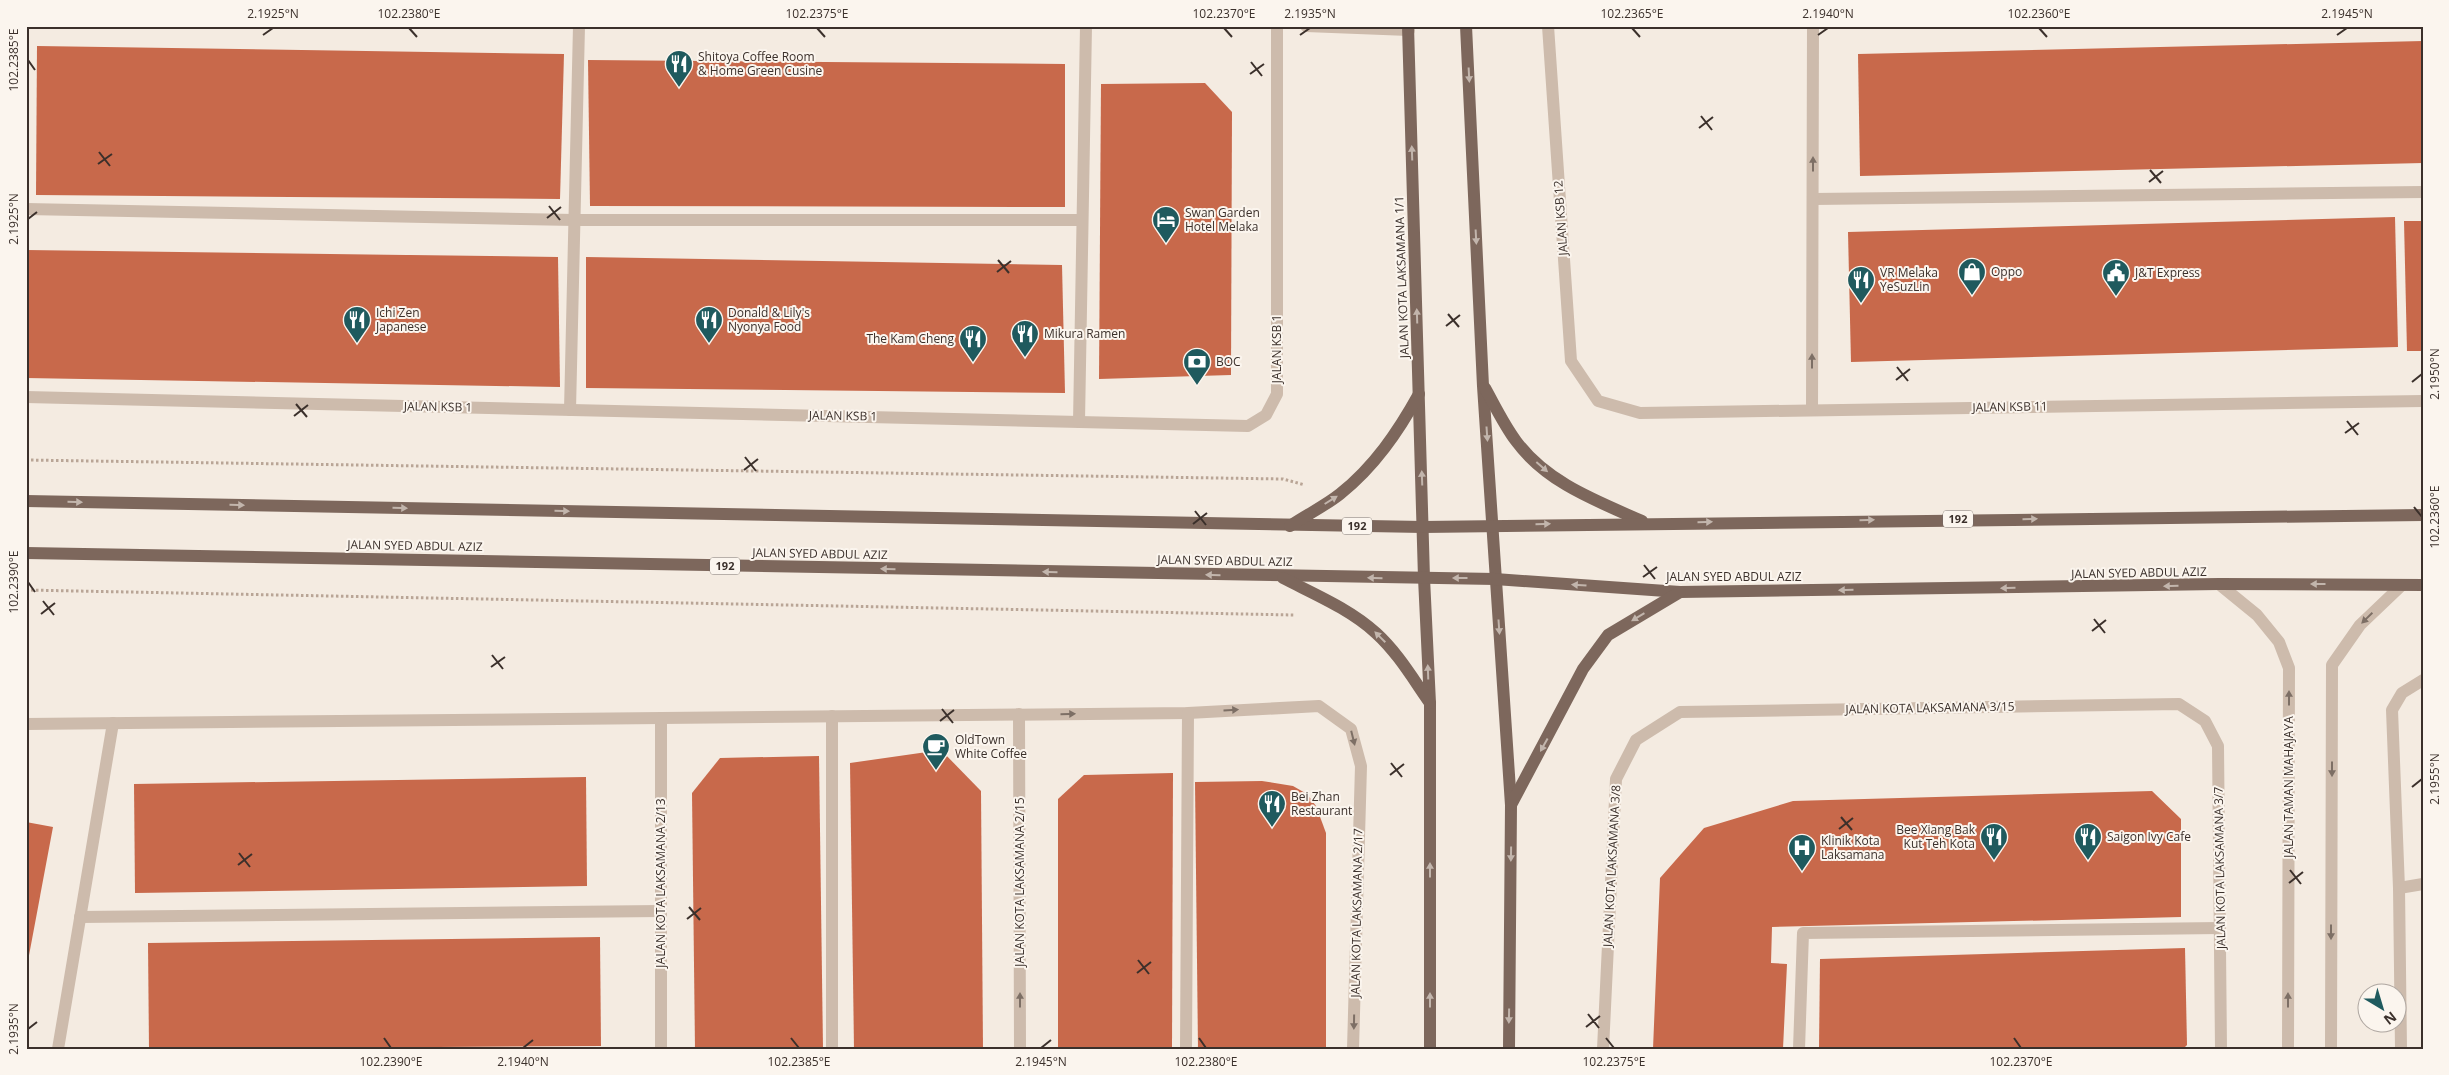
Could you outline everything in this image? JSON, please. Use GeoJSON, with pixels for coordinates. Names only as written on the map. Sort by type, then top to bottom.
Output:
{"type":"FeatureCollection","features":[{"type":"Feature","properties":{"kind":"main road"},"geometry":{"type":"LineString","coordinates":[[1466,26],[1483,386],[1494,524],[1495,578],[1511,805],[1509,1049]]}},
{"type":"Feature","properties":{"kind":"main road","name":"JALAN KOTA LAKSAMANA 1/1"},"geometry":{"type":"LineString","coordinates":[[1409,28],[1424,578],[1430,703],[1430,1049]]}},
{"type":"Feature","properties":{"kind":"main road"},"geometry":{"type":"LineString","coordinates":[[1483,386],[1516,442],[1543,469],[1575,491],[1646,523]]}},
{"type":"Feature","properties":{"kind":"main road"},"geometry":{"type":"LineString","coordinates":[[1290,526],[1339,495],[1371,466],[1403,424],[1419,394]]}},
{"type":"Feature","properties":{"kind":"main road","name":"192"},"geometry":{"type":"LineString","coordinates":[[26,501],[1423,527],[1494,524],[2423,515]]}},
{"type":"Feature","properties":{"kind":"main road","name":"JALAN SYED ABDUL AZIZ"},"geometry":{"type":"LineString","coordinates":[[26,553],[1278,576],[1495,578],[1680,592],[2219,584],[2423,585]]}},
{"type":"Feature","properties":{"kind":"main road"},"geometry":{"type":"LineString","coordinates":[[1278,576],[1340,608],[1375,632],[1399,657],[1430,703]]}},
{"type":"Feature","properties":{"kind":"main road"},"geometry":{"type":"LineString","coordinates":[[1511,805],[1583,669],[1608,635],[1680,592]]}},
{"type":"Feature","properties":{"kind":"street"},"geometry":{"type":"LineString","coordinates":[[570,410],[579,26]]}},
{"type":"Feature","properties":{"kind":"street"},"geometry":{"type":"LineString","coordinates":[[1079,422],[1086,26]]}},
{"type":"Feature","properties":{"kind":"street","name":"JALAN KSB 1"},"geometry":{"type":"LineString","coordinates":[[26,397],[1248,426],[1266,415],[1277,394],[1277,26]]}},
{"type":"Feature","properties":{"kind":"street"},"geometry":{"type":"LineString","coordinates":[[1306,26],[1409,28]]}},
{"type":"Feature","properties":{"kind":"street","name":"JALAN KSB 12"},"geometry":{"type":"LineString","coordinates":[[1548,26],[1571,361],[1598,401]]}},
{"type":"Feature","properties":{"kind":"street"},"geometry":{"type":"LineString","coordinates":[[1812,410],[1813,26]]}},
{"type":"Feature","properties":{"kind":"street"},"geometry":{"type":"LineString","coordinates":[[1813,199],[2423,192]]}},
{"type":"Feature","properties":{"kind":"street"},"geometry":{"type":"LineString","coordinates":[[26,209],[574,220],[1082,220]]}},
{"type":"Feature","properties":{"kind":"street","name":"JALAN KSB 11"},"geometry":{"type":"LineString","coordinates":[[1598,401],[1640,413],[2423,401]]}},
{"type":"Feature","properties":{"kind":"street","name":"JALAN TAMAN MAHAJAYA"},"geometry":{"type":"LineString","coordinates":[[2219,584],[2257,614],[2279,642],[2289,668],[2288,1049]]}},
{"type":"Feature","properties":{"kind":"street"},"geometry":{"type":"LineString","coordinates":[[2331,1049],[2332,665],[2360,625],[2402,584]]}},
{"type":"Feature","properties":{"kind":"street"},"geometry":{"type":"LineString","coordinates":[[2401,1049],[2400,888],[2392,710],[2402,692],[2423,680]]}},
{"type":"Feature","properties":{"kind":"street","name":"JALAN KOTA LAKSAMANA 3/15"},"geometry":{"type":"LineString","coordinates":[[1680,712],[2179,704]]}},
{"type":"Feature","properties":{"kind":"street","name":"JALAN KOTA LAKSAMANA 3/7"},"geometry":{"type":"LineString","coordinates":[[2179,704],[2205,721],[2218,746],[2221,1049]]}},
{"type":"Feature","properties":{"kind":"street","name":"JALAN KOTA LAKSAMANA 2/17"},"geometry":{"type":"LineString","coordinates":[[1188,713],[1319,706],[1351,729],[1361,766],[1353,1049]]}},
{"type":"Feature","properties":{"kind":"street","name":"JALAN KOTA LAKSAMANA 3/8"},"geometry":{"type":"LineString","coordinates":[[1603,1049],[1616,779],[1636,740],[1680,712]]}},
{"type":"Feature","properties":{"kind":"street"},"geometry":{"type":"LineString","coordinates":[[26,724],[1188,713],[1186,1049]]}},
{"type":"Feature","properties":{"kind":"street","name":"JALAN KOTA LAKSAMANA 2/15"},"geometry":{"type":"LineString","coordinates":[[1020,714],[1020,1049]]}},
{"type":"Feature","properties":{"kind":"street"},"geometry":{"type":"LineString","coordinates":[[832,716],[832,1049]]}},
{"type":"Feature","properties":{"kind":"street","name":"JALAN KOTA LAKSAMANA 2/13"},"geometry":{"type":"LineString","coordinates":[[661,718],[661,1049]]}},
{"type":"Feature","properties":{"kind":"street"},"geometry":{"type":"LineString","coordinates":[[58,1049],[113,723]]}},
{"type":"Feature","properties":{"kind":"street"},"geometry":{"type":"LineString","coordinates":[[2400,888],[2423,884]]}},
{"type":"Feature","properties":{"kind":"street"},"geometry":{"type":"LineString","coordinates":[[80,917],[661,911]]}},
{"type":"Feature","properties":{"kind":"street"},"geometry":{"type":"LineString","coordinates":[[1799,1049],[1803,933],[2220,928]]}},
{"type":"Feature","properties":{"kind":"path"},"geometry":{"type":"LineString","coordinates":[[26,460],[1283,479]]}},
{"type":"Feature","properties":{"kind":"path"},"geometry":{"type":"LineString","coordinates":[[26,590],[1278,616]]}},
{"type":"Feature","properties":{"kind":"building"},"geometry":{"type":"Polygon","coordinates":[[[2423,41],[2423,163],[1860,176],[1858,54],[2423,41]]]}},
{"type":"Feature","properties":{"kind":"building"},"geometry":{"type":"Polygon","coordinates":[[[37,46],[564,54],[560,199],[36,195],[37,46]]]}},
{"type":"Feature","properties":{"kind":"building"},"geometry":{"type":"Polygon","coordinates":[[[588,60],[1065,64],[1065,207],[590,206],[588,60]]]}},
{"type":"Feature","properties":{"kind":"building","name":"Swan Garden Hotel Melaka"},"geometry":{"type":"Polygon","coordinates":[[[1205,83],[1232,112],[1231,375],[1099,379],[1101,84],[1205,83]]]}},
{"type":"Feature","properties":{"kind":"building"},"geometry":{"type":"Polygon","coordinates":[[[2395,217],[2398,347],[1851,362],[1848,232],[2395,217]]]}},
{"type":"Feature","properties":{"kind":"building"},"geometry":{"type":"Polygon","coordinates":[[[2404,221],[2423,221],[2423,351],[2407,351],[2404,221]]]}},
{"type":"Feature","properties":{"kind":"building"},"geometry":{"type":"Polygon","coordinates":[[[26,250],[558,257],[560,387],[26,378],[26,250]]]}},
{"type":"Feature","properties":{"kind":"building"},"geometry":{"type":"Polygon","coordinates":[[[586,257],[1062,265],[1065,393],[586,388],[586,257]]]}},
{"type":"Feature","properties":{"kind":"building"},"geometry":{"type":"Polygon","coordinates":[[[941,750],[981,791],[983,1049],[854,1049],[850,763],[941,750]]]}},
{"type":"Feature","properties":{"kind":"building"},"geometry":{"type":"Polygon","coordinates":[[[819,756],[823,1049],[695,1049],[692,793],[720,758],[819,756]]]}},
{"type":"Feature","properties":{"kind":"building"},"geometry":{"type":"Polygon","coordinates":[[[1173,773],[1172,1049],[1058,1049],[1058,799],[1084,775],[1173,773]]]}},
{"type":"Feature","properties":{"kind":"building"},"geometry":{"type":"Polygon","coordinates":[[[586,777],[587,886],[135,893],[134,784],[586,777]]]}},
{"type":"Feature","properties":{"kind":"building"},"geometry":{"type":"Polygon","coordinates":[[[1262,781],[1293,786],[1307,794],[1316,806],[1326,833],[1326,1049],[1198,1049],[1195,782],[1262,781]]]}},
{"type":"Feature","properties":{"kind":"building"},"geometry":{"type":"Polygon","coordinates":[[[2152,791],[2181,819],[2181,917],[1772,927],[1771,963],[1787,964],[1783,1049],[1653,1049],[1660,878],[1704,828],[1793,801],[2152,791]]]}},
{"type":"Feature","properties":{"kind":"building"},"geometry":{"type":"Polygon","coordinates":[[[26,822],[53,827],[27,966],[26,966],[26,822]]]}},
{"type":"Feature","properties":{"kind":"building"},"geometry":{"type":"Polygon","coordinates":[[[600,937],[601,1046],[149,1049],[148,943],[600,937]]]}},
{"type":"Feature","properties":{"kind":"building"},"geometry":{"type":"Polygon","coordinates":[[[2185,948],[2187,1045],[2183,1049],[1819,1049],[1820,959],[2185,948]]]}},
{"type":"Feature","properties":{"kind":"place","name":"Shitoya Coffee Room & Home Green Cusine"},"geometry":{"type":"Point","coordinates":[679,88]}},
{"type":"Feature","properties":{"kind":"place","name":"Swan Garden Hotel Melaka"},"geometry":{"type":"Point","coordinates":[1166,244]}},
{"type":"Feature","properties":{"kind":"place","name":"Oppo"},"geometry":{"type":"Point","coordinates":[1972,296]}},
{"type":"Feature","properties":{"kind":"place","name":"J&T Express"},"geometry":{"type":"Point","coordinates":[2116,297]}},
{"type":"Feature","properties":{"kind":"place","name":"VR Melaka YeSuzLin"},"geometry":{"type":"Point","coordinates":[1861,304]}},
{"type":"Feature","properties":{"kind":"place","name":"Ichi Zen Japanese"},"geometry":{"type":"Point","coordinates":[357,344]}},
{"type":"Feature","properties":{"kind":"place","name":"Donald & Lily's Nyonya Food"},"geometry":{"type":"Point","coordinates":[709,344]}},
{"type":"Feature","properties":{"kind":"place","name":"Mikura Ramen"},"geometry":{"type":"Point","coordinates":[1025,358]}},
{"type":"Feature","properties":{"kind":"place","name":"The Kam Cheng"},"geometry":{"type":"Point","coordinates":[973,363]}},
{"type":"Feature","properties":{"kind":"place","name":"BOC"},"geometry":{"type":"Point","coordinates":[1197,386]}},
{"type":"Feature","properties":{"kind":"place","name":"OldTown White Coffee"},"geometry":{"type":"Point","coordinates":[936,771]}},
{"type":"Feature","properties":{"kind":"place","name":"Bei Zhan Restaurant"},"geometry":{"type":"Point","coordinates":[1272,828]}},
{"type":"Feature","properties":{"kind":"place","name":"Bee Xiang Bak Kut Teh Kota"},"geometry":{"type":"Point","coordinates":[1994,861]}},
{"type":"Feature","properties":{"kind":"place","name":"Saigon Ivy Cafe"},"geometry":{"type":"Point","coordinates":[2088,861]}},
{"type":"Feature","properties":{"kind":"place","name":"Klinik Kota Laksamana"},"geometry":{"type":"Point","coordinates":[1802,872]}}]}
